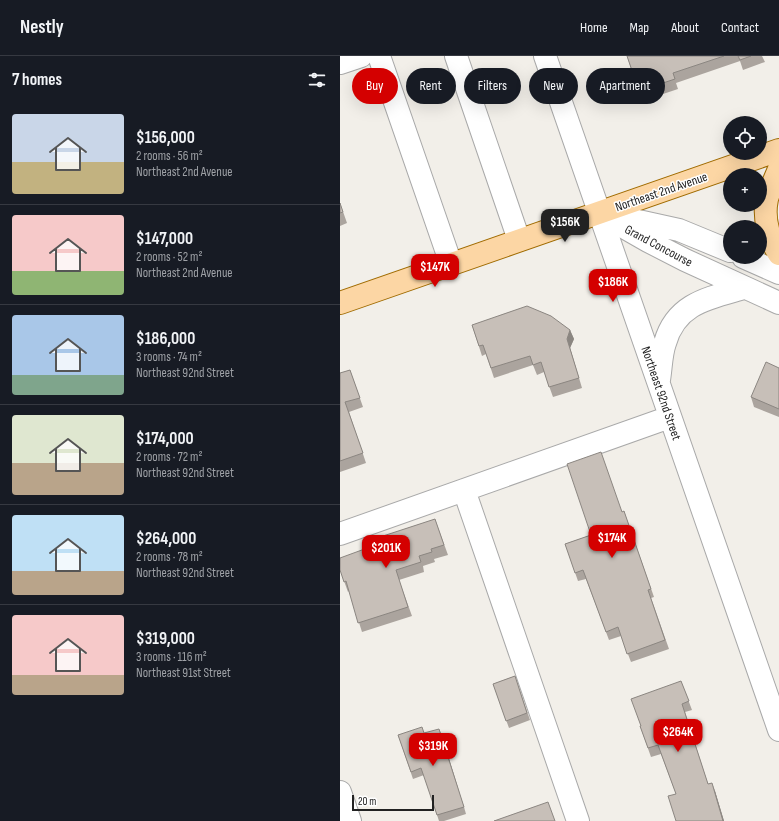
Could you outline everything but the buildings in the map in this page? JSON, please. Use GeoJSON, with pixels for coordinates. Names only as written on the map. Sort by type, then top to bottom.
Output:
{"type":"FeatureCollection","features":[{"type":"Feature","properties":{"kind":"main road","name":"Northeast 2nd Avenue"},"geometry":{"type":"LineString","coordinates":[[340,303],[779,150]]}},
{"type":"Feature","properties":{"kind":"main road"},"geometry":{"type":"LineString","coordinates":[[779,169],[768,199],[766,213],[768,228],[773,245],[779,254]]}},
{"type":"Feature","properties":{"kind":"street"},"geometry":{"type":"LineString","coordinates":[[340,63],[361,56]]}},
{"type":"Feature","properties":{"kind":"street"},"geometry":{"type":"LineString","coordinates":[[379,56],[452,264]]}},
{"type":"Feature","properties":{"kind":"street"},"geometry":{"type":"LineString","coordinates":[[456,56],[519,240]]}},
{"type":"Feature","properties":{"kind":"street","name":"Northeast 92nd Street"},"geometry":{"type":"LineString","coordinates":[[545,56],[779,730]]}},
{"type":"Feature","properties":{"kind":"street","name":"Grand Concourse"},"geometry":{"type":"LineString","coordinates":[[599,212],[679,230],[723,248]]}},
{"type":"Feature","properties":{"kind":"street","name":"Grand Concourse"},"geometry":{"type":"LineString","coordinates":[[599,212],[648,241],[744,288],[779,303]]}},
{"type":"Feature","properties":{"kind":"street"},"geometry":{"type":"LineString","coordinates":[[759,264],[779,273]]}},
{"type":"Feature","properties":{"kind":"street"},"geometry":{"type":"LineString","coordinates":[[659,383],[664,343],[672,324],[687,309],[706,298],[744,288]]}},
{"type":"Feature","properties":{"kind":"street"},"geometry":{"type":"LineString","coordinates":[[340,534],[670,417]]}},
{"type":"Feature","properties":{"kind":"street"},"geometry":{"type":"LineString","coordinates":[[464,490],[578,821]]}},
{"type":"Feature","properties":{"kind":"street"},"geometry":{"type":"LineString","coordinates":[[340,792],[350,821]]}}]}
